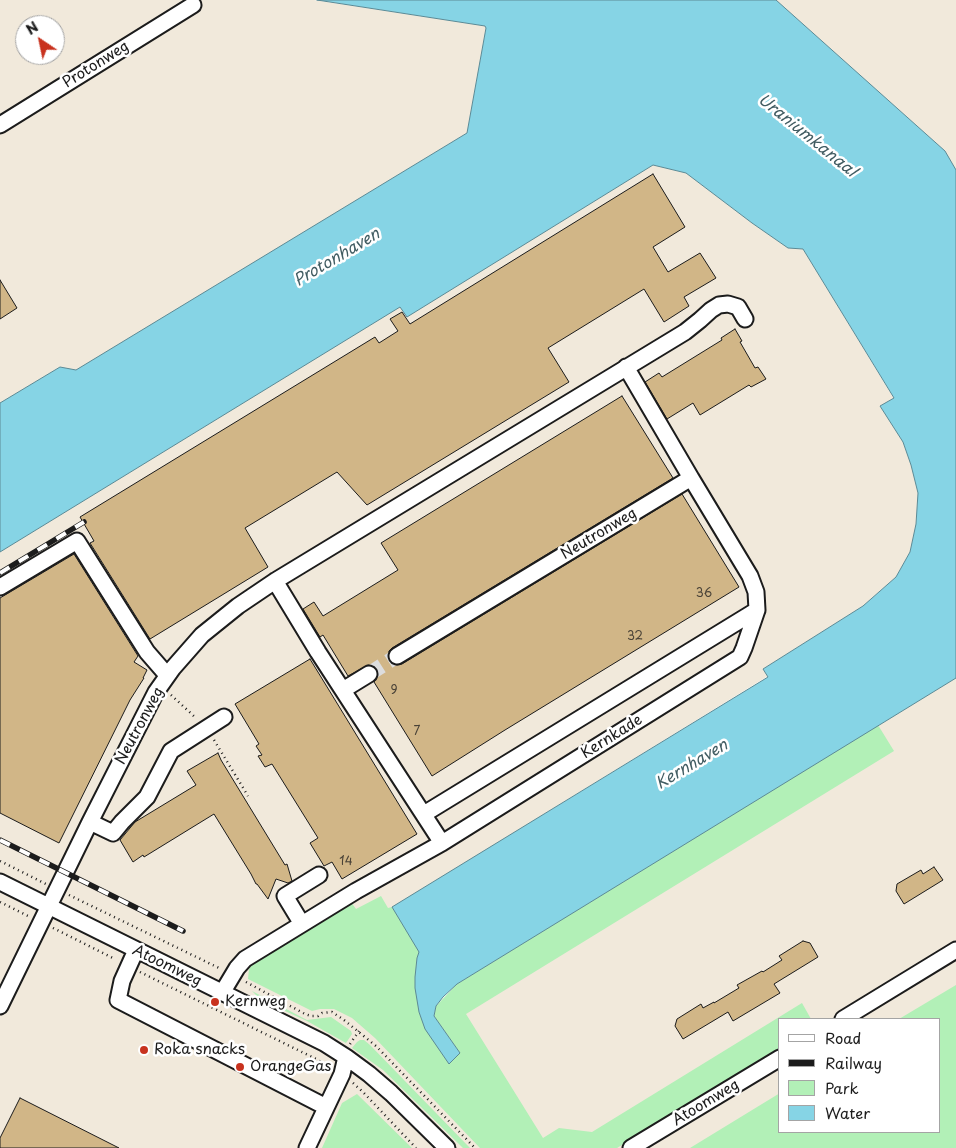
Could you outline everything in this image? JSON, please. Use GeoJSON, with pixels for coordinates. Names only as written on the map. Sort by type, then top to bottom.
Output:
{"type":"FeatureCollection","features":[{"type":"Feature","properties":{"kind":"street","name":"Protonweg"},"geometry":{"type":"LineString","coordinates":[[0,125],[193,5]]}},
{"type":"Feature","properties":{"kind":"street","name":"Neutronweg"},"geometry":{"type":"LineString","coordinates":[[0,1006],[156,692],[202,635],[238,606],[275,581],[685,332],[719,305],[728,304],[738,308],[745,319]]}},
{"type":"Feature","properties":{"kind":"street"},"geometry":{"type":"LineString","coordinates":[[626,368],[691,478]]}},
{"type":"Feature","properties":{"kind":"street","name":"Neutronweg"},"geometry":{"type":"LineString","coordinates":[[397,656],[691,478]]}},
{"type":"Feature","properties":{"kind":"street","name":"Kernkade"},"geometry":{"type":"LineString","coordinates":[[222,993],[237,968],[246,959],[356,891],[442,843],[740,657],[757,610],[756,592],[750,576],[691,478]]}},
{"type":"Feature","properties":{"kind":"street"},"geometry":{"type":"LineString","coordinates":[[0,587],[77,541],[146,652],[167,676]]}},
{"type":"Feature","properties":{"kind":"street"},"geometry":{"type":"LineString","coordinates":[[275,581],[442,843]]}},
{"type":"Feature","properties":{"kind":"street"},"geometry":{"type":"LineString","coordinates":[[424,814],[757,610]]}},
{"type":"Feature","properties":{"kind":"street"},"geometry":{"type":"LineString","coordinates":[[343,690],[369,674]]}},
{"type":"Feature","properties":{"kind":"street"},"geometry":{"type":"LineString","coordinates":[[90,822],[113,833],[147,797],[172,751],[224,717]]}},
{"type":"Feature","properties":{"kind":"street"},"geometry":{"type":"LineString","coordinates":[[302,924],[285,896],[320,875]]}},
{"type":"Feature","properties":{"kind":"street","name":"Atoomweg"},"geometry":{"type":"LineString","coordinates":[[0,882],[324,1043],[346,1056],[391,1093],[447,1148]]}},
{"type":"Feature","properties":{"kind":"street"},"geometry":{"type":"LineString","coordinates":[[136,950],[122,981],[118,1000],[326,1108]]}},
{"type":"Feature","properties":{"kind":"street"},"geometry":{"type":"LineString","coordinates":[[845,1018],[956,950]]}},
{"type":"Feature","properties":{"kind":"street"},"geometry":{"type":"LineString","coordinates":[[306,1148],[342,1074],[346,1056]]}},
{"type":"Feature","properties":{"kind":"street","name":"Atoomweg"},"geometry":{"type":"LineString","coordinates":[[631,1148],[778,1059]]}},
{"type":"Feature","properties":{"kind":"path","name":"Atoomweg"},"geometry":{"type":"LineString","coordinates":[[0,902],[316,1059],[342,1074],[364,1092],[416,1148]]}},
{"type":"Feature","properties":{"kind":"shaded area"},"geometry":{"type":"Polygon","coordinates":[[[0,0],[314,0],[485,26],[467,133],[76,371],[60,367],[0,403],[0,0]]]}},
{"type":"Feature","properties":{"kind":"shaded area"},"geometry":{"type":"Polygon","coordinates":[[[776,0],[956,0],[956,170],[945,151],[776,0]]]}},
{"type":"Feature","properties":{"kind":"shaded area"},"geometry":{"type":"Polygon","coordinates":[[[653,165],[686,173],[788,248],[803,249],[894,399],[880,406],[903,442],[918,493],[916,524],[910,552],[896,577],[863,606],[763,669],[768,676],[544,814],[420,952],[419,1012],[460,1053],[434,1016],[490,963],[956,678],[956,1148],[0,1148],[0,552],[401,306],[407,316],[653,165]]]}},
{"type":"Feature","properties":{"kind":"green space"},"geometry":{"type":"Polygon","coordinates":[[[878,725],[894,751],[466,1014],[543,1138],[559,1128],[592,1132],[802,1003],[810,1018],[778,1018],[778,1049],[617,1148],[480,1148],[375,1038],[352,1018],[334,1009],[312,1011],[248,979],[249,969],[253,963],[351,902],[356,909],[381,896],[388,908],[392,907],[420,952],[416,968],[419,1012],[460,1053],[434,1016],[436,1006],[457,984],[878,725]]]}},
{"type":"Feature","properties":{"kind":"green space"},"geometry":{"type":"Polygon","coordinates":[[[956,985],[956,1148],[690,1148],[778,1094],[778,1133],[941,1133],[941,1018],[901,1018],[956,985]]]}},
{"type":"Feature","properties":{"kind":"green space"},"geometry":{"type":"Polygon","coordinates":[[[252,991],[307,1020],[331,1017],[351,1031],[352,1034],[346,1043],[307,1021],[261,1000],[252,991]]]}},
{"type":"Feature","properties":{"kind":"green space"},"geometry":{"type":"Polygon","coordinates":[[[360,1040],[364,1040],[370,1045],[470,1148],[463,1148],[383,1070],[352,1048],[360,1040]]]}},
{"type":"Feature","properties":{"kind":"green space"},"geometry":{"type":"Polygon","coordinates":[[[357,1094],[412,1148],[322,1148],[342,1103],[357,1094]]]}},
{"type":"Feature","properties":{"kind":"water"},"geometry":{"type":"Polygon","coordinates":[[[317,0],[776,0],[945,151],[956,170],[956,678],[457,984],[436,1006],[434,1016],[460,1053],[449,1064],[425,1029],[419,1012],[415,988],[419,952],[392,907],[768,677],[763,669],[863,606],[896,577],[910,552],[916,524],[918,493],[903,442],[880,406],[894,398],[803,249],[788,248],[686,173],[653,165],[407,317],[400,307],[0,552],[0,403],[60,367],[76,370],[467,133],[485,26],[317,0]]]}},
{"type":"Feature","properties":{"kind":"building"},"geometry":{"type":"Polygon","coordinates":[[[653,174],[685,227],[653,247],[668,272],[700,253],[716,278],[684,297],[689,306],[664,322],[644,289],[548,348],[569,382],[367,505],[337,472],[245,528],[268,567],[150,639],[90,543],[94,541],[80,517],[375,337],[379,343],[398,331],[390,319],[402,312],[410,324],[653,174]]]}},
{"type":"Feature","properties":{"kind":"building"},"geometry":{"type":"Polygon","coordinates":[[[0,280],[17,308],[0,319],[0,280]]]}},
{"type":"Feature","properties":{"kind":"building"},"geometry":{"type":"Polygon","coordinates":[[[735,329],[755,368],[758,367],[766,379],[751,387],[749,385],[700,415],[693,403],[667,419],[645,382],[659,373],[662,377],[722,340],[721,338],[735,329]]]}},
{"type":"Feature","properties":{"kind":"building"},"geometry":{"type":"Polygon","coordinates":[[[622,396],[673,478],[392,648],[389,651],[389,661],[392,664],[402,664],[682,494],[739,587],[432,776],[374,682],[378,674],[377,669],[368,665],[348,676],[323,635],[320,637],[303,609],[314,602],[323,616],[398,570],[381,543],[622,396]]]}},
{"type":"Feature","properties":{"kind":"building"},"geometry":{"type":"Polygon","coordinates":[[[74,554],[138,656],[134,662],[147,670],[130,700],[59,843],[0,813],[0,598],[74,554]]]}},
{"type":"Feature","properties":{"kind":"building"},"geometry":{"type":"Polygon","coordinates":[[[310,659],[417,834],[342,879],[332,862],[324,866],[310,843],[318,838],[272,764],[265,767],[258,756],[262,755],[256,746],[259,744],[235,704],[310,659]]]}},
{"type":"Feature","properties":{"kind":"building"},"geometry":{"type":"Polygon","coordinates":[[[218,753],[285,865],[287,864],[292,881],[288,883],[276,879],[268,899],[256,884],[214,814],[133,862],[120,840],[135,822],[196,785],[187,771],[218,753]]]}},
{"type":"Feature","properties":{"kind":"building"},"geometry":{"type":"Polygon","coordinates":[[[934,867],[943,880],[904,904],[896,891],[897,884],[921,870],[923,874],[934,867]]]}},
{"type":"Feature","properties":{"kind":"building"},"geometry":{"type":"Polygon","coordinates":[[[803,941],[810,943],[818,957],[774,984],[780,993],[733,1021],[728,1012],[683,1039],[675,1026],[677,1019],[701,1004],[703,1008],[739,988],[737,985],[782,960],[779,956],[803,941]]]}},
{"type":"Feature","properties":{"kind":"building"},"geometry":{"type":"Polygon","coordinates":[[[20,1098],[119,1148],[0,1148],[0,1138],[20,1098]]]}},
{"type":"Feature","properties":{"kind":"tunnel"},"geometry":{"type":"LineString","coordinates":[[369,674],[397,656]]}},
{"type":"Feature","properties":{"kind":"railway"},"geometry":{"type":"LineString","coordinates":[[0,573],[84,522]]}},
{"type":"Feature","properties":{"kind":"railway"},"geometry":{"type":"LineString","coordinates":[[0,840],[183,931]]}},
{"type":"Feature","properties":{"kind":"place","name":"Kernweg"},"geometry":{"type":"Point","coordinates":[215,1002]}},
{"type":"Feature","properties":{"kind":"place","name":"Roka snacks"},"geometry":{"type":"Point","coordinates":[144,1050]}},
{"type":"Feature","properties":{"kind":"place","name":"OrangeGas"},"geometry":{"type":"Point","coordinates":[240,1067]}},
{"type":"Feature","properties":{"kind":"water label","name":"Uraniumkanaal"},"geometry":{"type":"Point","coordinates":[807,136]}},
{"type":"Feature","properties":{"kind":"water label","name":"Protonhaven"},"geometry":{"type":"Point","coordinates":[337,258]}},
{"type":"Feature","properties":{"kind":"water label","name":"Kernhaven"},"geometry":{"type":"Point","coordinates":[692,765]}}]}
